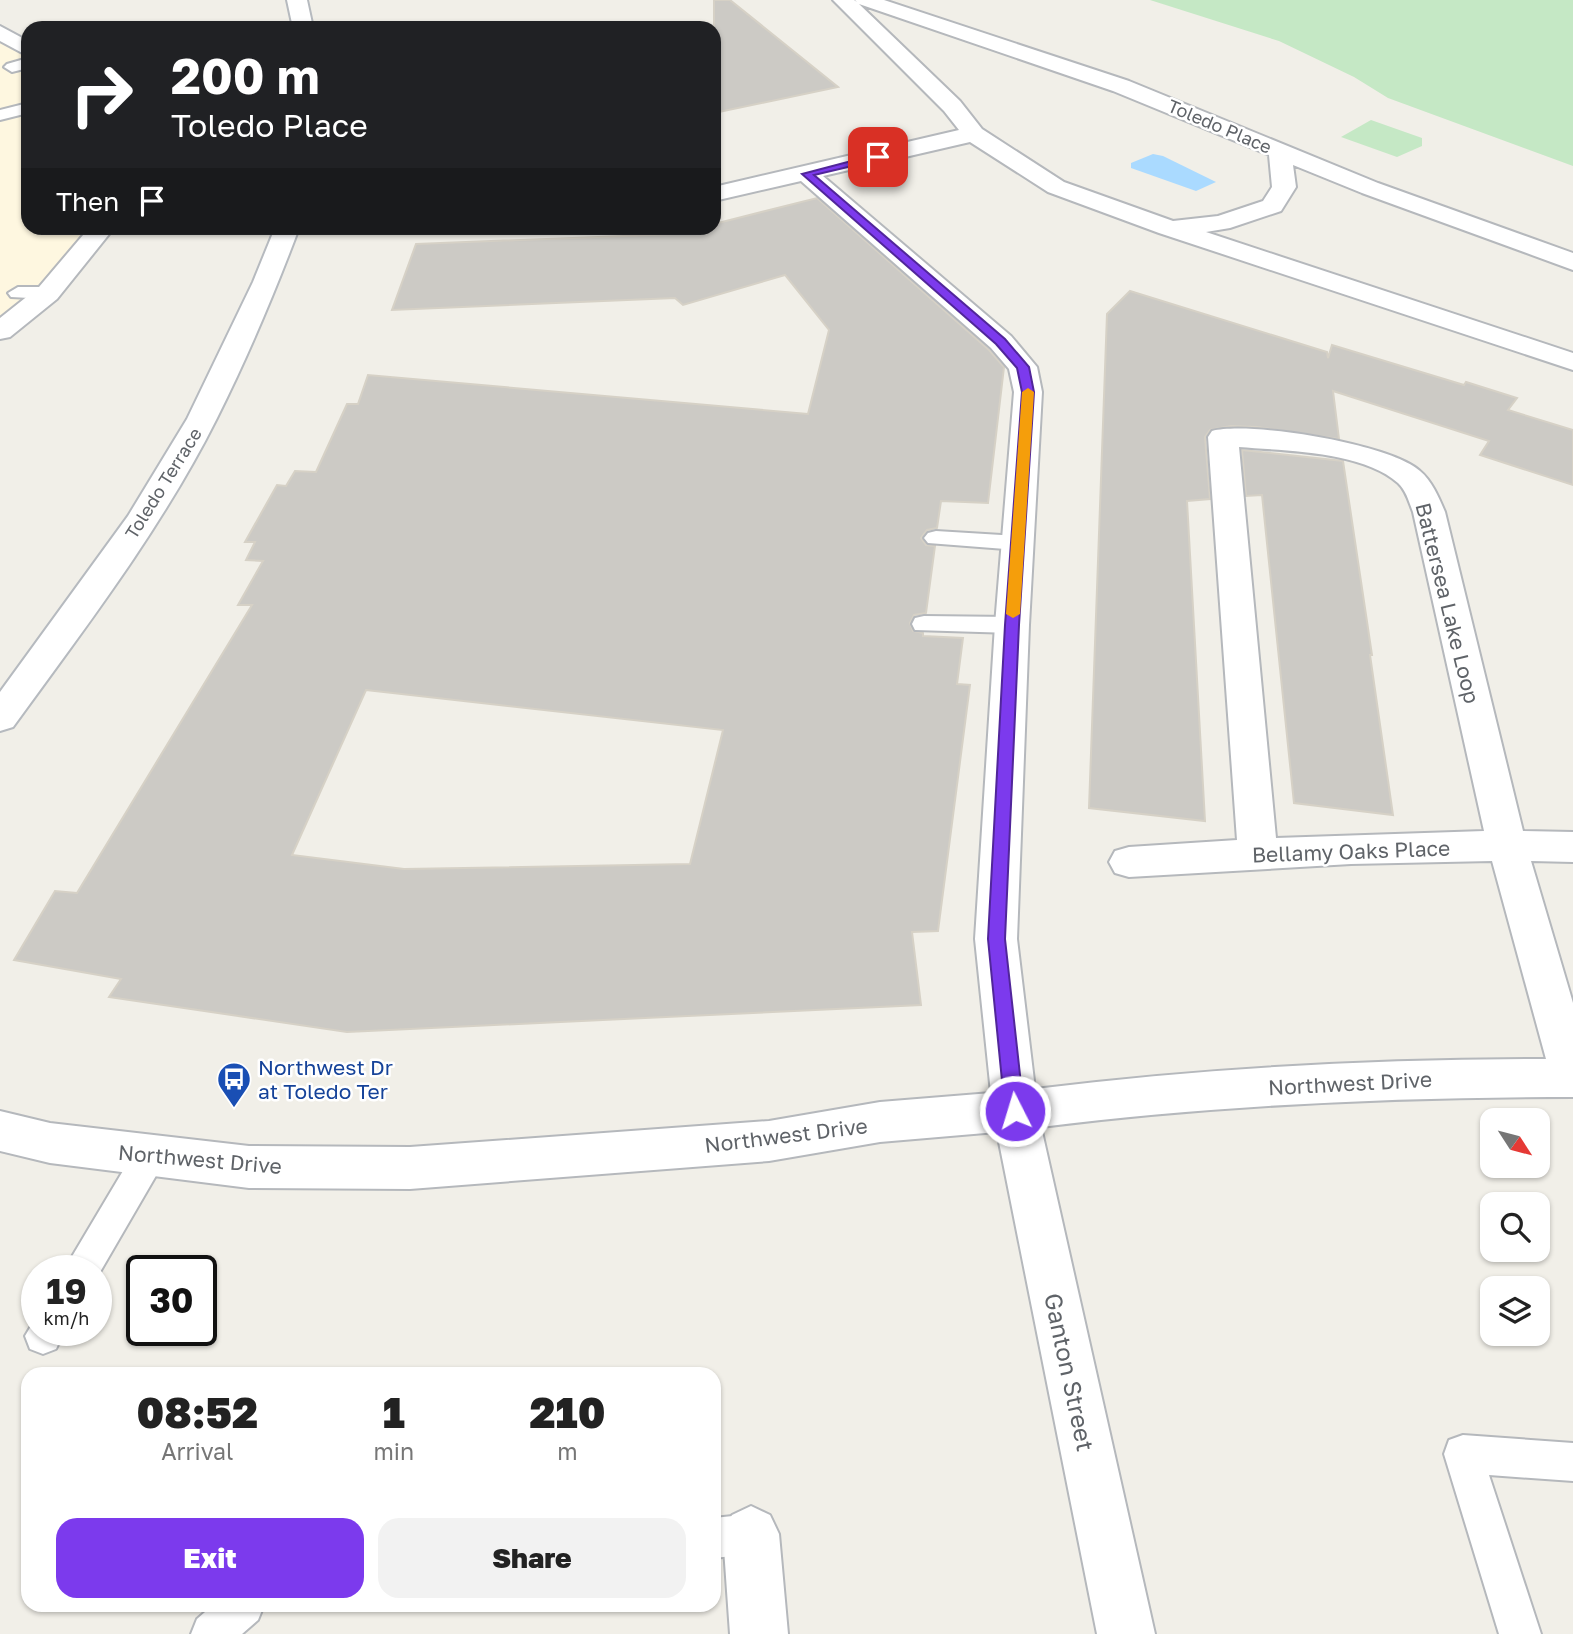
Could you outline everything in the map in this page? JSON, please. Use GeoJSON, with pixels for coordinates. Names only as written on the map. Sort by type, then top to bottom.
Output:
{"type":"FeatureCollection","features":[{"type":"Feature","properties":{"kind":"street"},"geometry":{"type":"LineString","coordinates":[[297,0],[302,21]]}},
{"type":"Feature","properties":{"kind":"street"},"geometry":{"type":"LineString","coordinates":[[843,0],[951,106],[974,134],[1056,187],[1168,228],[1573,362]]}},
{"type":"Feature","properties":{"kind":"street","name":"Toledo Place"},"geometry":{"type":"LineString","coordinates":[[864,0],[1121,86],[1370,188],[1573,262]]}},
{"type":"Feature","properties":{"kind":"street"},"geometry":{"type":"LineString","coordinates":[[0,32],[21,46]]}},
{"type":"Feature","properties":{"kind":"street"},"geometry":{"type":"LineString","coordinates":[[721,192],[974,134]]}},
{"type":"Feature","properties":{"kind":"street"},"geometry":{"type":"LineString","coordinates":[[1168,228],[1221,223],[1272,206],[1284,187],[1280,151]]}},
{"type":"Feature","properties":{"kind":"street","name":"Ganton Street"},"geometry":{"type":"LineString","coordinates":[[807,174],[1000,342],[1023,367],[1028,392],[1012,625],[996,939],[1015,1111],[1126,1634]]}},
{"type":"Feature","properties":{"kind":"street"},"geometry":{"type":"LineString","coordinates":[[0,331],[48,293],[96,235]]}},
{"type":"Feature","properties":{"kind":"street","name":"Toledo Terrace"},"geometry":{"type":"LineString","coordinates":[[0,718],[136,529],[202,419],[256,304],[284,235]]}},
{"type":"Feature","properties":{"kind":"street","name":"Battersea Lake Loop"},"geometry":{"type":"LineString","coordinates":[[1258,853],[1223,437],[1289,443],[1363,455],[1408,476],[1423,498],[1429,512],[1507,845],[1573,1078]]}},
{"type":"Feature","properties":{"kind":"street","name":"Bellamy Oaks Place"},"geometry":{"type":"LineString","coordinates":[[1129,862],[1258,853],[1507,845],[1573,847]]}},
{"type":"Feature","properties":{"kind":"street","name":"Northwest Drive"},"geometry":{"type":"LineString","coordinates":[[0,1131],[50,1143],[249,1167],[410,1168],[769,1141],[880,1122],[1015,1111],[1152,1094],[1468,1078],[1573,1078]]}},
{"type":"Feature","properties":{"kind":"street"},"geometry":{"type":"LineString","coordinates":[[732,1536],[759,1634]]}},
{"type":"Feature","properties":{"kind":"lane"},"geometry":{"type":"LineString","coordinates":[[0,115],[21,110]]}},
{"type":"Feature","properties":{"kind":"lane"},"geometry":{"type":"LineString","coordinates":[[18,293],[48,293]]}},
{"type":"Feature","properties":{"kind":"lane"},"geometry":{"type":"LineString","coordinates":[[936,538],[1018,543]]}},
{"type":"Feature","properties":{"kind":"lane"},"geometry":{"type":"LineString","coordinates":[[924,624],[1012,625]]}},
{"type":"Feature","properties":{"kind":"lane"},"geometry":{"type":"LineString","coordinates":[[91,1255],[151,1155]]}},
{"type":"Feature","properties":{"kind":"lane"},"geometry":{"type":"LineString","coordinates":[[1520,1634],[1463,1454],[1573,1462]]}},
{"type":"Feature","properties":{"kind":"lane"},"geometry":{"type":"LineString","coordinates":[[212,1634],[236,1612]]}},
{"type":"Feature","properties":{"kind":"shaded area"},"geometry":{"type":"Polygon","coordinates":[[[0,33],[21,46],[21,235],[94,235],[90,243],[0,328],[0,33]]]}},
{"type":"Feature","properties":{"kind":"green space"},"geometry":{"type":"Polygon","coordinates":[[[1150,0],[1573,0],[1573,166],[1388,98],[1354,77],[1279,41],[1150,0]]]}},
{"type":"Feature","properties":{"kind":"green space"},"geometry":{"type":"Polygon","coordinates":[[[1371,120],[1422,138],[1422,146],[1397,157],[1341,137],[1371,120]]]}},
{"type":"Feature","properties":{"kind":"water"},"geometry":{"type":"Polygon","coordinates":[[[1153,154],[1163,156],[1216,182],[1196,191],[1131,168],[1131,163],[1153,154]]]}},
{"type":"Feature","properties":{"kind":"building"},"geometry":{"type":"Polygon","coordinates":[[[714,0],[730,0],[838,87],[721,112],[721,21],[714,21],[714,0]]]}},
{"type":"Feature","properties":{"kind":"building"},"geometry":{"type":"Polygon","coordinates":[[[817,198],[989,350],[1004,367],[988,503],[941,501],[937,528],[927,530],[921,538],[926,545],[935,546],[926,613],[914,615],[910,623],[913,631],[923,633],[923,636],[963,638],[957,684],[970,685],[938,931],[912,932],[921,1005],[347,1032],[109,997],[121,979],[14,960],[55,891],[77,893],[252,605],[238,605],[263,561],[246,560],[255,542],[245,542],[277,485],[286,486],[295,471],[316,472],[347,404],[358,404],[368,375],[808,414],[829,330],[785,275],[683,305],[675,298],[392,310],[416,244],[649,235],[721,235],[721,222],[817,198]],[[366,690],[292,855],[404,869],[690,864],[723,730],[366,690]]]}},
{"type":"Feature","properties":{"kind":"building"},"geometry":{"type":"Polygon","coordinates":[[[1130,291],[1327,352],[1328,358],[1332,345],[1517,398],[1508,410],[1573,430],[1573,485],[1480,455],[1489,441],[1333,391],[1339,439],[1257,427],[1231,426],[1210,430],[1205,437],[1210,499],[1187,501],[1205,821],[1089,808],[1107,314],[1130,291]]]}},
{"type":"Feature","properties":{"kind":"building"},"geometry":{"type":"Polygon","coordinates":[[[1242,450],[1343,461],[1393,815],[1294,803],[1262,495],[1246,496],[1242,450]]]}},
{"type":"Feature","properties":{"kind":"slow traffic"},"geometry":{"type":"LineString","coordinates":[[1013,614],[1028,392]]}},
{"type":"Feature","properties":{"kind":"place","name":"Northwest Dr at Toledo Ter"},"geometry":{"type":"Point","coordinates":[234,1109]}},
{"type":"Feature","properties":{"kind":"route"},"geometry":{"type":"LineString","coordinates":[[878,157],[807,174],[1000,342],[1023,367],[1028,392],[1012,625],[996,939],[1015,1111]]}}]}
